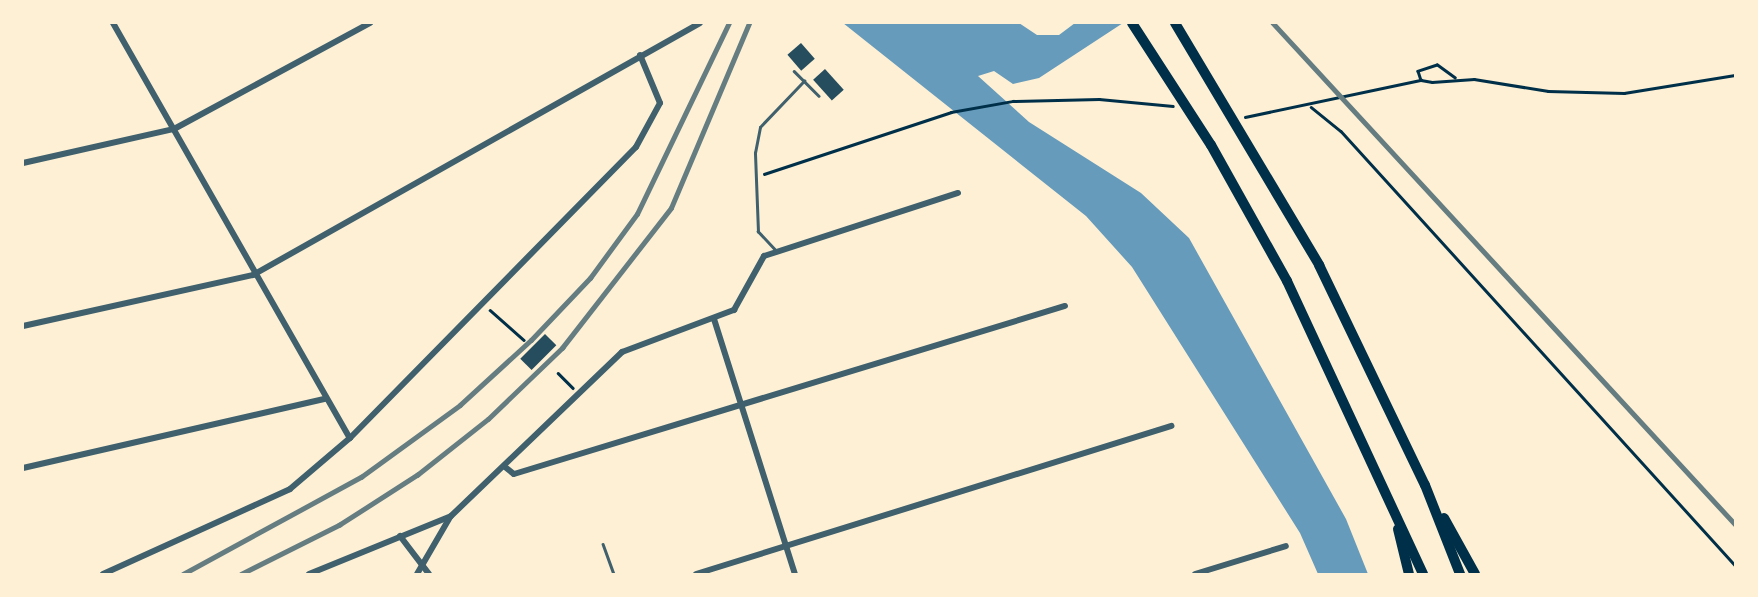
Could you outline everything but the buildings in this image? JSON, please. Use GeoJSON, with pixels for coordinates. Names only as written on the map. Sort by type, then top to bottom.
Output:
{"type":"FeatureCollection","features":[{"type":"Feature","properties":{"kind":"highway"},"geometry":{"type":"LineString","coordinates":[[1175,23],[1241,125],[1367,359],[1425,485],[1460,574]]}},
{"type":"Feature","properties":{"kind":"highway"},"geometry":{"type":"LineString","coordinates":[[1134,25],[1174,83],[1211,145],[1335,374],[1423,574]]}},
{"type":"Feature","properties":{"kind":"highway"},"geometry":{"type":"LineString","coordinates":[[1425,485],[1475,574]]}},
{"type":"Feature","properties":{"kind":"highway"},"geometry":{"type":"LineString","coordinates":[[1393,507],[1409,574]]}},
{"type":"Feature","properties":{"kind":"street"},"geometry":{"type":"LineString","coordinates":[[113,23],[253,275],[350,438]]}},
{"type":"Feature","properties":{"kind":"street"},"geometry":{"type":"LineString","coordinates":[[23,163],[174,129],[370,23]]}},
{"type":"Feature","properties":{"kind":"street"},"geometry":{"type":"LineString","coordinates":[[23,326],[253,275],[700,23]]}},
{"type":"Feature","properties":{"kind":"street"},"geometry":{"type":"LineString","coordinates":[[103,574],[290,489],[350,438],[636,146],[660,103],[640,55]]}},
{"type":"Feature","properties":{"kind":"street"},"geometry":{"type":"LineString","coordinates":[[416,574],[451,516],[622,352],[734,310],[756,265],[775,250],[958,193]]}},
{"type":"Feature","properties":{"kind":"street"},"geometry":{"type":"LineString","coordinates":[[505,467],[514,474],[1065,306]]}},
{"type":"Feature","properties":{"kind":"street"},"geometry":{"type":"LineString","coordinates":[[714,319],[795,574]]}},
{"type":"Feature","properties":{"kind":"street"},"geometry":{"type":"LineString","coordinates":[[23,468],[325,399]]}},
{"type":"Feature","properties":{"kind":"street"},"geometry":{"type":"LineString","coordinates":[[696,574],[1171,426]]}},
{"type":"Feature","properties":{"kind":"street"},"geometry":{"type":"LineString","coordinates":[[309,574],[451,516]]}},
{"type":"Feature","properties":{"kind":"street"},"geometry":{"type":"LineString","coordinates":[[400,536],[429,574]]}},
{"type":"Feature","properties":{"kind":"street"},"geometry":{"type":"LineString","coordinates":[[1195,574],[1286,546]]}},
{"type":"Feature","properties":{"kind":"lane"},"geometry":{"type":"LineString","coordinates":[[794,71],[818,96]]}},
{"type":"Feature","properties":{"kind":"lane"},"geometry":{"type":"LineString","coordinates":[[775,250],[758,232],[755,178],[760,127],[804,81]]}},
{"type":"Feature","properties":{"kind":"lane"},"geometry":{"type":"LineString","coordinates":[[603,544],[614,574]]}},
{"type":"Feature","properties":{"kind":"path"},"geometry":{"type":"LineString","coordinates":[[1421,80],[1425,64],[1454,78]]}},
{"type":"Feature","properties":{"kind":"path"},"geometry":{"type":"LineString","coordinates":[[1233,115],[1258,119],[1421,80],[1454,78],[1624,93],[1735,75]]}},
{"type":"Feature","properties":{"kind":"path"},"geometry":{"type":"LineString","coordinates":[[755,178],[951,112],[1013,101],[1099,99],[1184,108]]}},
{"type":"Feature","properties":{"kind":"path"},"geometry":{"type":"LineString","coordinates":[[1311,107],[1341,131],[1735,565]]}},
{"type":"Feature","properties":{"kind":"path"},"geometry":{"type":"LineString","coordinates":[[488,307],[524,340]]}},
{"type":"Feature","properties":{"kind":"path"},"geometry":{"type":"LineString","coordinates":[[558,373],[568,382]]}},
{"type":"Feature","properties":{"kind":"water"},"geometry":{"type":"Polygon","coordinates":[[[843,23],[1019,23],[1037,35],[1059,35],[1075,23],[1123,23],[1039,78],[1013,84],[994,71],[978,76],[1029,122],[1141,193],[1189,238],[1346,519],[1368,574],[1318,574],[1300,533],[1132,267],[1086,216],[843,23]]]}},
{"type":"Feature","properties":{"kind":"railway"},"geometry":{"type":"LineString","coordinates":[[183,574],[361,477],[460,405],[531,340],[590,278],[637,214],[729,23]]}},
{"type":"Feature","properties":{"kind":"railway"},"geometry":{"type":"LineString","coordinates":[[241,574],[339,525],[417,475],[488,419],[562,348],[671,208],[749,23]]}},
{"type":"Feature","properties":{"kind":"railway"},"geometry":{"type":"LineString","coordinates":[[1273,23],[1735,524]]}}]}
